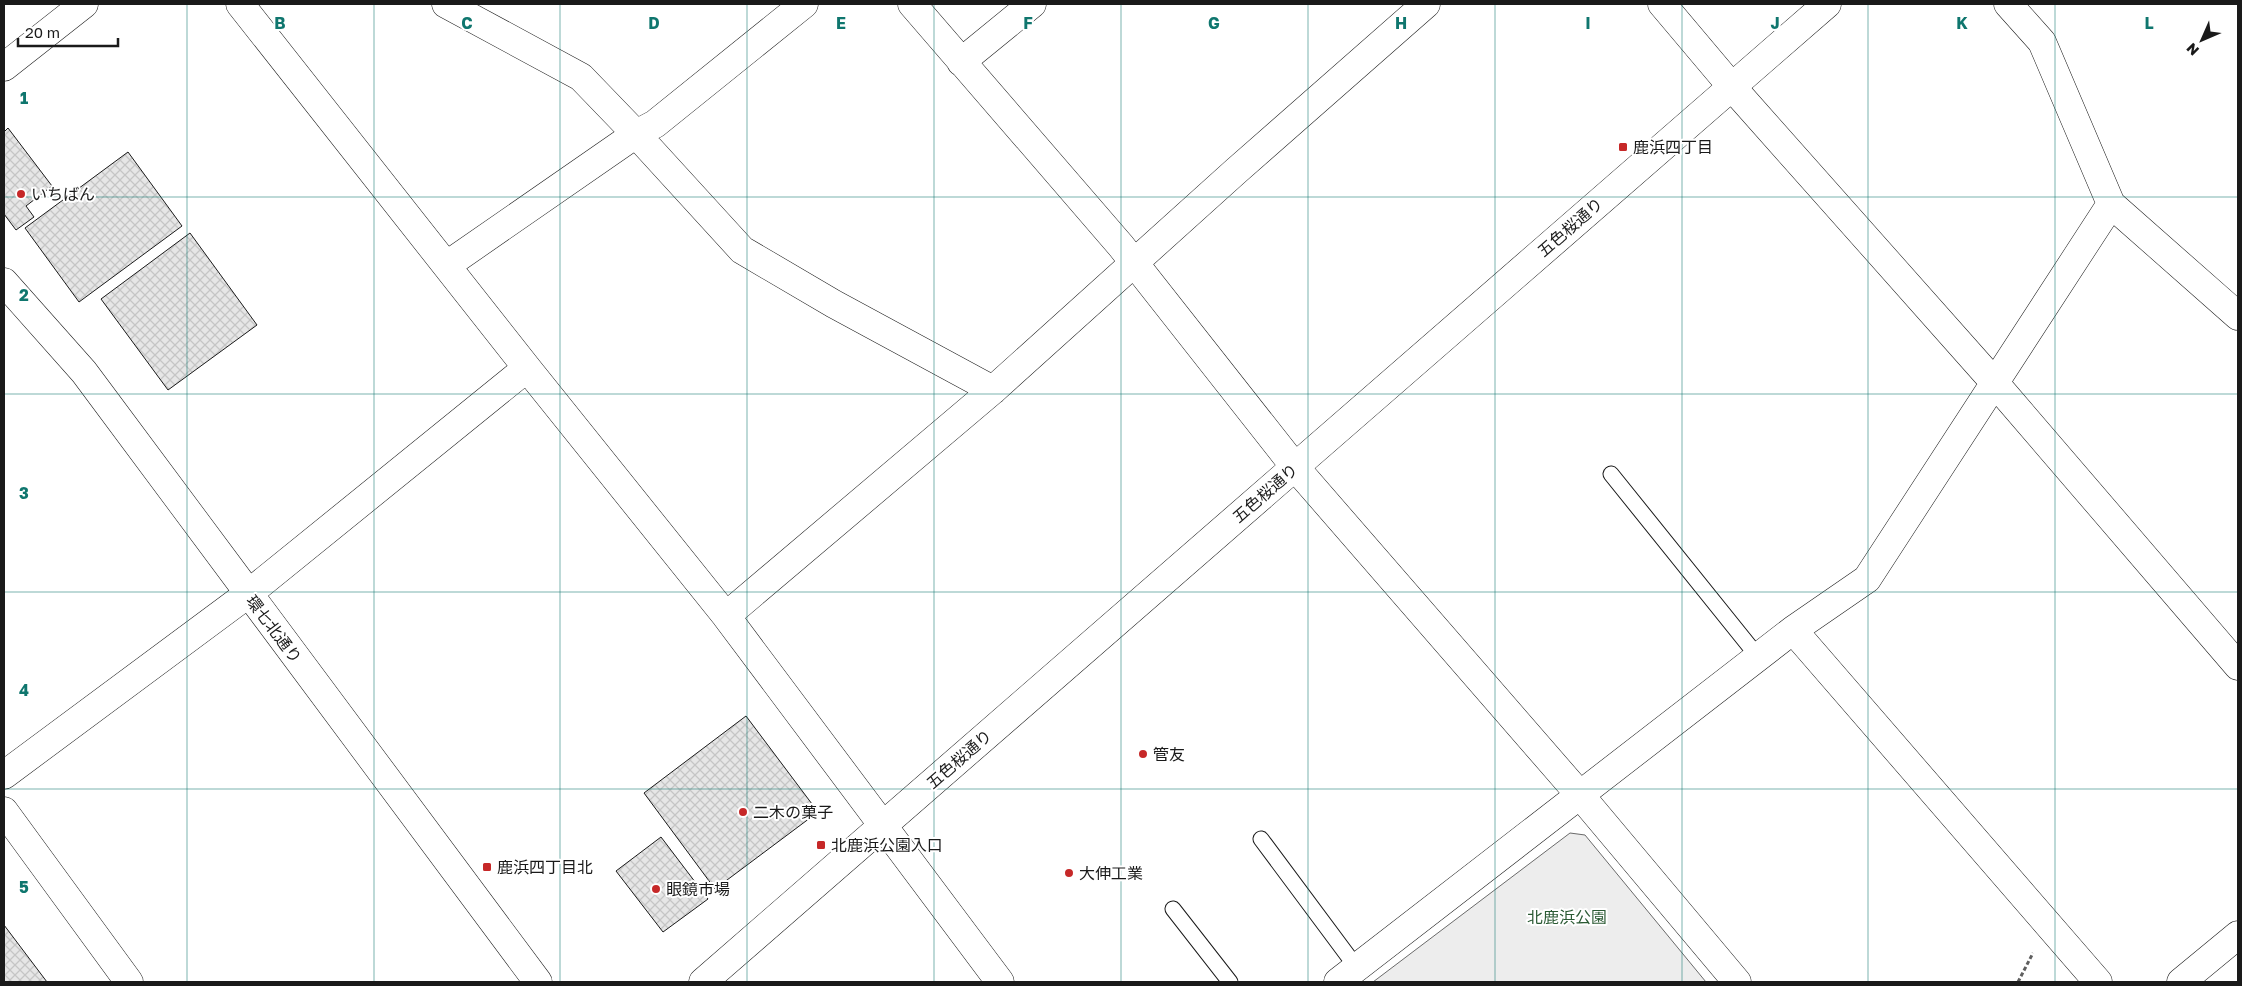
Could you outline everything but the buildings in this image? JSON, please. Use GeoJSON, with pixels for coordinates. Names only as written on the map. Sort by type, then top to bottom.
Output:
{"type":"FeatureCollection","features":[{"type":"Feature","properties":{"kind":"street"},"geometry":{"type":"LineString","coordinates":[[4,67],[84,4]]}},
{"type":"Feature","properties":{"kind":"street"},"geometry":{"type":"LineString","coordinates":[[240,4],[527,368],[726,616],[1000,982]]}},
{"type":"Feature","properties":{"kind":"street"},"geometry":{"type":"LineString","coordinates":[[446,4],[581,77],[742,250],[834,304],[993,390]]}},
{"type":"Feature","properties":{"kind":"street"},"geometry":{"type":"LineString","coordinates":[[447,265],[636,134],[655,124],[804,4]]}},
{"type":"Feature","properties":{"kind":"street"},"geometry":{"type":"LineString","coordinates":[[912,4],[1135,262],[1295,467],[1580,795],[1737,982]]}},
{"type":"Feature","properties":{"kind":"street"},"geometry":{"type":"LineString","coordinates":[[962,62],[1032,4]]}},
{"type":"Feature","properties":{"kind":"street"},"geometry":{"type":"LineString","coordinates":[[726,616],[993,390],[1426,4]]}},
{"type":"Feature","properties":{"kind":"street"},"geometry":{"type":"LineString","coordinates":[[1662,4],[1732,87],[1994,382],[2238,666]]}},
{"type":"Feature","properties":{"kind":"street","name":"五色桜通り"},"geometry":{"type":"LineString","coordinates":[[703,982],[1827,4]]}},
{"type":"Feature","properties":{"kind":"street"},"geometry":{"type":"LineString","coordinates":[[2008,4],[2042,42],[2111,204],[2238,316]]}},
{"type":"Feature","properties":{"kind":"street"},"geometry":{"type":"LineString","coordinates":[[1348,975],[1793,630],[1867,579],[2111,204]]}},
{"type":"Feature","properties":{"kind":"street","name":"環七北通り"},"geometry":{"type":"LineString","coordinates":[[4,282],[84,372],[538,982]]}},
{"type":"Feature","properties":{"kind":"street"},"geometry":{"type":"LineString","coordinates":[[4,775],[248,594],[527,368]]}},
{"type":"Feature","properties":{"kind":"street"},"geometry":{"type":"LineString","coordinates":[[1793,630],[2098,982]]}},
{"type":"Feature","properties":{"kind":"street"},"geometry":{"type":"LineString","coordinates":[[4,811],[129,982]]}},
{"type":"Feature","properties":{"kind":"street"},"geometry":{"type":"LineString","coordinates":[[2181,982],[2238,935]]}},
{"type":"Feature","properties":{"kind":"lane"},"geometry":{"type":"LineString","coordinates":[[1612,474],[1758,658]]}},
{"type":"Feature","properties":{"kind":"lane"},"geometry":{"type":"LineString","coordinates":[[1261,839],[1348,975]]}},
{"type":"Feature","properties":{"kind":"lane"},"geometry":{"type":"LineString","coordinates":[[1173,909],[1230,982]]}},
{"type":"Feature","properties":{"kind":"shaded area","name":"北鹿浜公園"},"geometry":{"type":"Polygon","coordinates":[[[1570,833],[1585,835],[1706,982],[1373,982],[1570,833]]]}},
{"type":"Feature","properties":{"kind":"place","name":"鹿浜四丁目"},"geometry":{"type":"Point","coordinates":[1623,147]}},
{"type":"Feature","properties":{"kind":"place","name":"いちばん"},"geometry":{"type":"Point","coordinates":[21,194]}},
{"type":"Feature","properties":{"kind":"place","name":"管友"},"geometry":{"type":"Point","coordinates":[1143,754]}},
{"type":"Feature","properties":{"kind":"place","name":"二木の菓子"},"geometry":{"type":"Point","coordinates":[743,812]}},
{"type":"Feature","properties":{"kind":"place","name":"北鹿浜公園入口"},"geometry":{"type":"Point","coordinates":[821,845]}},
{"type":"Feature","properties":{"kind":"place","name":"鹿浜四丁目北"},"geometry":{"type":"Point","coordinates":[487,867]}},
{"type":"Feature","properties":{"kind":"place","name":"大伸工業"},"geometry":{"type":"Point","coordinates":[1069,873]}},
{"type":"Feature","properties":{"kind":"place","name":"眼鏡市場"},"geometry":{"type":"Point","coordinates":[656,889]}}]}
